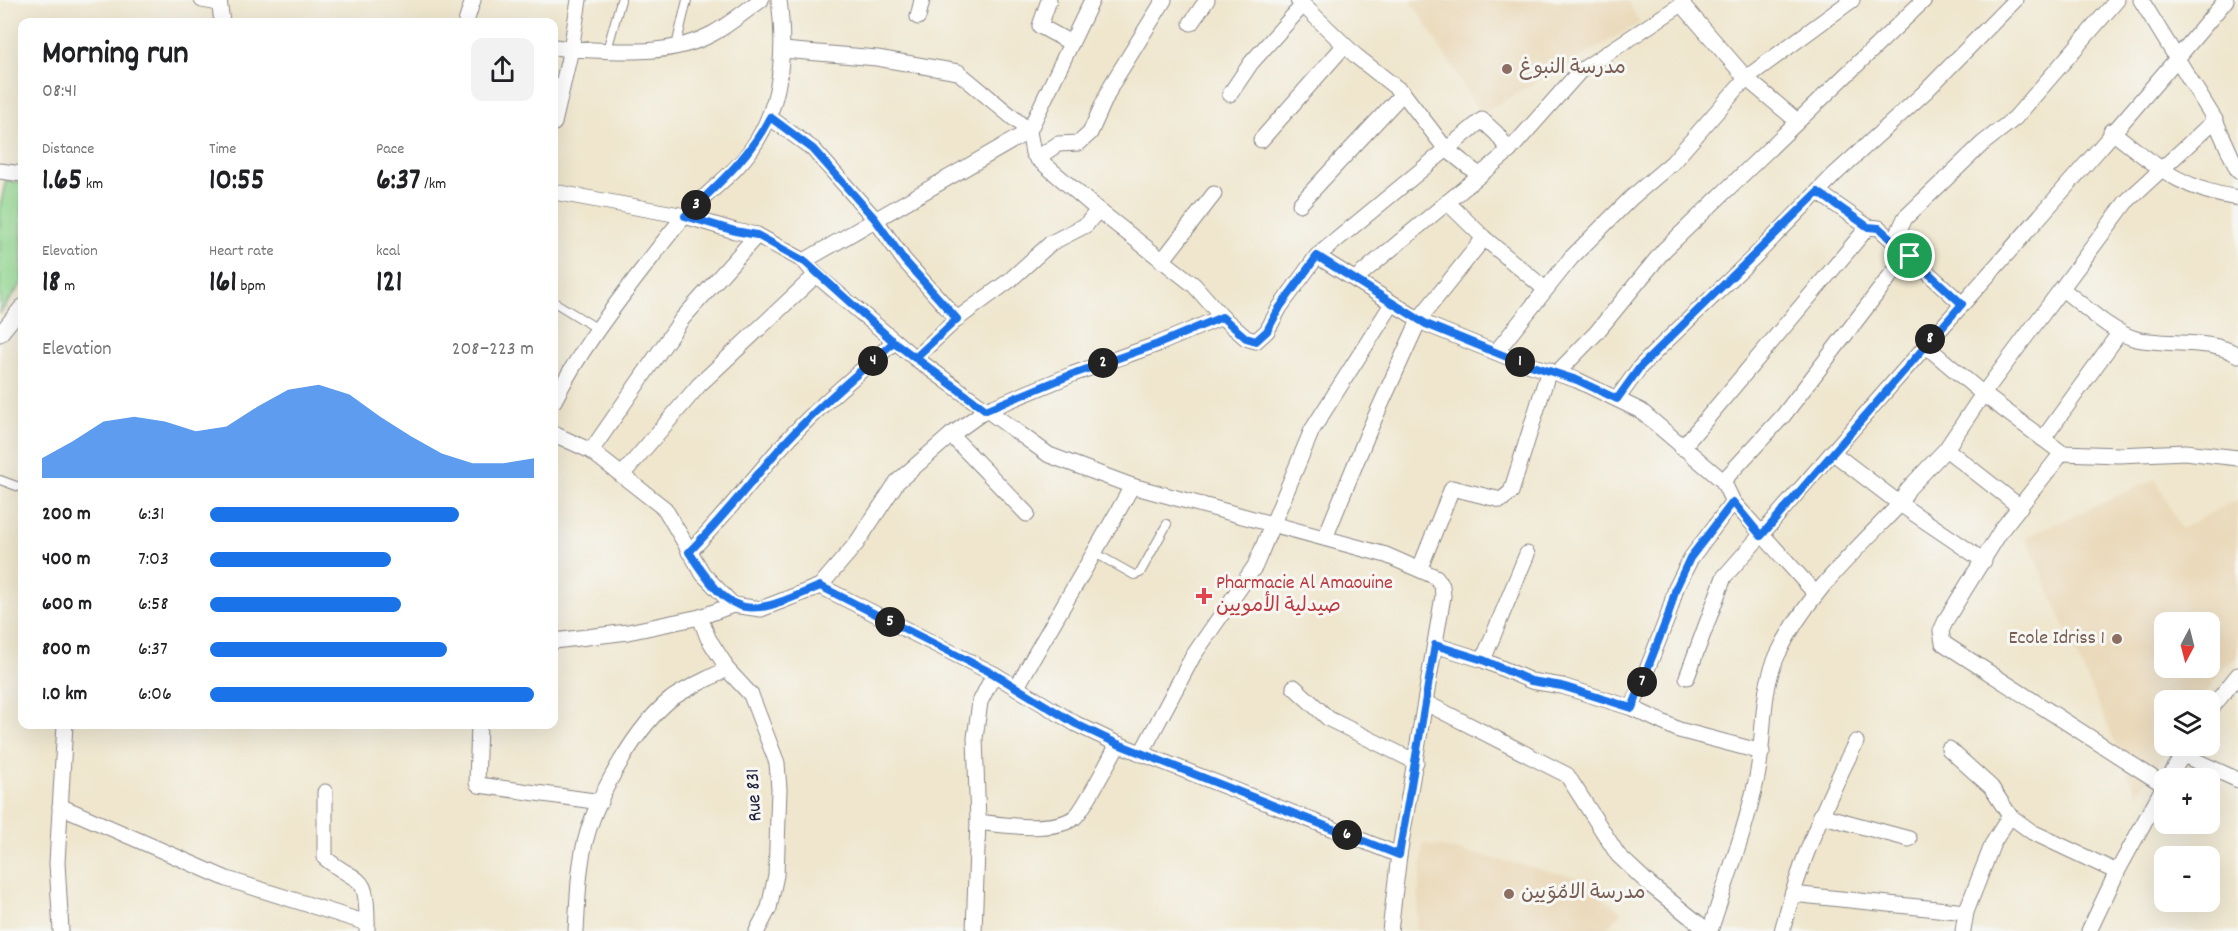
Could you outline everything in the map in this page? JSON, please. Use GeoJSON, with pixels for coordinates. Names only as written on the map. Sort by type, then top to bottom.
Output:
{"type":"FeatureCollection","features":[{"type":"Feature","properties":{"kind":"street"},"geometry":{"type":"LineString","coordinates":[[202,0],[219,1],[221,18]]}},
{"type":"Feature","properties":{"kind":"street"},"geometry":{"type":"LineString","coordinates":[[467,18],[473,0]]}},
{"type":"Feature","properties":{"kind":"street"},"geometry":{"type":"LineString","coordinates":[[558,106],[579,0]]}},
{"type":"Feature","properties":{"kind":"street"},"geometry":{"type":"LineString","coordinates":[[558,47],[638,51],[676,46],[713,33],[761,0]]}},
{"type":"Feature","properties":{"kind":"street"},"geometry":{"type":"LineString","coordinates":[[558,393],[598,329],[685,216],[736,167],[759,138],[770,117],[779,85],[783,50],[778,0]]}},
{"type":"Feature","properties":{"kind":"street"},"geometry":{"type":"LineString","coordinates":[[918,17],[922,0]]}},
{"type":"Feature","properties":{"kind":"street"},"geometry":{"type":"LineString","coordinates":[[1048,0],[1040,26],[1071,43]]}},
{"type":"Feature","properties":{"kind":"street"},"geometry":{"type":"LineString","coordinates":[[804,261],[1029,131],[1092,0]]}},
{"type":"Feature","properties":{"kind":"street"},"geometry":{"type":"LineString","coordinates":[[1037,158],[1059,144],[1079,143],[1090,133],[1112,84],[1164,0]]}},
{"type":"Feature","properties":{"kind":"street"},"geometry":{"type":"LineString","coordinates":[[1191,22],[1207,0]]}},
{"type":"Feature","properties":{"kind":"street"},"geometry":{"type":"LineString","coordinates":[[1496,352],[1545,289],[1601,226],[1679,156],[1746,78],[1852,0]]}},
{"type":"Feature","properties":{"kind":"street"},"geometry":{"type":"LineString","coordinates":[[1420,568],[1452,488],[1501,500],[1507,498],[1553,372],[1596,333],[1664,250],[1796,120],[1924,0]]}},
{"type":"Feature","properties":{"kind":"street"},"geometry":{"type":"LineString","coordinates":[[1617,399],[1640,367],[1818,192],[1925,92],[2015,0]]}},
{"type":"Feature","properties":{"kind":"street"},"geometry":{"type":"LineString","coordinates":[[1910,256],[1899,231],[1905,218],[1982,144],[2015,118],[2117,0]]}},
{"type":"Feature","properties":{"kind":"street"},"geometry":{"type":"LineString","coordinates":[[2141,0],[2215,120],[2238,171]]}},
{"type":"Feature","properties":{"kind":"street"},"geometry":{"type":"LineString","coordinates":[[1687,677],[1724,577],[2226,0]]}},
{"type":"Feature","properties":{"kind":"street"},"geometry":{"type":"LineString","coordinates":[[1355,279],[1509,151],[1580,71],[1683,2],[1746,78],[1796,120]]}},
{"type":"Feature","properties":{"kind":"street"},"geometry":{"type":"LineString","coordinates":[[1230,94],[1251,63],[1300,3],[1344,46],[1403,93],[1445,148],[1479,175]]}},
{"type":"Feature","properties":{"kind":"street"},"geometry":{"type":"LineString","coordinates":[[1261,140],[1344,46]]}},
{"type":"Feature","properties":{"kind":"street"},"geometry":{"type":"LineString","coordinates":[[783,50],[877,58],[948,69],[966,77],[1029,131],[1033,153],[1037,158],[1098,210],[1194,285],[1222,317],[1246,338],[1256,341],[1267,331],[1280,307],[1317,256],[1445,148],[1482,120],[1497,134],[1509,151]]}},
{"type":"Feature","properties":{"kind":"street"},"geometry":{"type":"LineString","coordinates":[[1300,204],[1403,93]]}},
{"type":"Feature","properties":{"kind":"street"},"geometry":{"type":"LineString","coordinates":[[770,117],[813,149],[875,219],[904,260],[957,319]]}},
{"type":"Feature","properties":{"kind":"street"},"geometry":{"type":"LineString","coordinates":[[1426,703],[1567,775],[1618,855],[1649,885],[1709,931],[1756,783],[1762,752],[1765,701],[1776,658],[1815,593],[1900,504],[1908,489],[1946,449],[1983,394],[2062,289],[2096,239],[2126,202],[2160,168],[2215,120]]}},
{"type":"Feature","properties":{"kind":"street"},"geometry":{"type":"LineString","coordinates":[[2112,131],[2176,180],[2200,190],[2238,198]]}},
{"type":"Feature","properties":{"kind":"street"},"geometry":{"type":"LineString","coordinates":[[0,171],[18,173]]}},
{"type":"Feature","properties":{"kind":"street"},"geometry":{"type":"LineString","coordinates":[[1818,192],[1868,227],[1879,228],[1962,304]]}},
{"type":"Feature","properties":{"kind":"street"},"geometry":{"type":"LineString","coordinates":[[558,193],[685,216],[757,235],[804,261],[894,342],[1049,454],[1132,486],[1325,538],[1420,568],[1436,578],[1442,585],[1435,645],[1399,855],[1390,931]]}},
{"type":"Feature","properties":{"kind":"street"},"geometry":{"type":"LineString","coordinates":[[1162,261],[1214,194]]}},
{"type":"Feature","properties":{"kind":"street"},"geometry":{"type":"LineString","coordinates":[[1447,202],[1484,238],[1545,289]]}},
{"type":"Feature","properties":{"kind":"street"},"geometry":{"type":"LineString","coordinates":[[915,358],[957,319],[1011,280],[1051,243],[1086,225],[1098,210]]}},
{"type":"Feature","properties":{"kind":"street"},"geometry":{"type":"LineString","coordinates":[[1682,447],[1868,227]]}},
{"type":"Feature","properties":{"kind":"street"},"geometry":{"type":"LineString","coordinates":[[591,451],[682,319],[757,235]]}},
{"type":"Feature","properties":{"kind":"street"},"geometry":{"type":"LineString","coordinates":[[1325,538],[1368,433],[1420,318],[1484,238]]}},
{"type":"Feature","properties":{"kind":"street"},"geometry":{"type":"LineString","coordinates":[[1317,256],[1392,304],[1420,318],[1426,324],[1553,372],[1617,399],[1649,417],[1722,481],[1733,502],[1761,536],[1815,593]]}},
{"type":"Feature","properties":{"kind":"street"},"geometry":{"type":"LineString","coordinates":[[1722,481],[1783,416],[1891,275],[1910,256]]}},
{"type":"Feature","properties":{"kind":"street"},"geometry":{"type":"LineString","coordinates":[[622,475],[699,385],[816,274]]}},
{"type":"Feature","properties":{"kind":"street"},"geometry":{"type":"LineString","coordinates":[[2062,289],[2120,332],[2136,339],[2213,346],[2238,355]]}},
{"type":"Feature","properties":{"kind":"street"},"geometry":{"type":"LineString","coordinates":[[1141,753],[1193,657],[1256,566],[1312,430],[1392,304]]}},
{"type":"Feature","properties":{"kind":"street"},"geometry":{"type":"LineString","coordinates":[[0,334],[18,312]]}},
{"type":"Feature","properties":{"kind":"street"},"geometry":{"type":"LineString","coordinates":[[558,641],[628,632],[700,617],[734,606],[761,609],[820,586],[856,544],[888,494],[907,473],[951,435],[986,410],[1222,317]]}},
{"type":"Feature","properties":{"kind":"street"},"geometry":{"type":"LineString","coordinates":[[2043,439],[2120,332]]}},
{"type":"Feature","properties":{"kind":"street"},"geometry":{"type":"LineString","coordinates":[[689,552],[723,518],[774,454],[819,408],[894,342]]}},
{"type":"Feature","properties":{"kind":"street"},"geometry":{"type":"LineString","coordinates":[[1925,345],[1983,394],[2062,453],[2119,455],[2185,452],[2238,459]]}},
{"type":"Feature","properties":{"kind":"street"},"geometry":{"type":"LineString","coordinates":[[951,435],[1027,514]]}},
{"type":"Feature","properties":{"kind":"street"},"geometry":{"type":"LineString","coordinates":[[558,436],[591,451],[664,509],[703,574],[734,606]]}},
{"type":"Feature","properties":{"kind":"street"},"geometry":{"type":"LineString","coordinates":[[1946,449],[2020,507]]}},
{"type":"Feature","properties":{"kind":"street"},"geometry":{"type":"LineString","coordinates":[[1832,452],[1900,504],[1984,561]]}},
{"type":"Feature","properties":{"kind":"street"},"geometry":{"type":"LineString","coordinates":[[2062,453],[2002,529],[1947,618],[1941,631],[1943,643],[2154,780]]}},
{"type":"Feature","properties":{"kind":"street"},"geometry":{"type":"LineString","coordinates":[[1017,687],[1057,612],[1095,553],[1132,486]]}},
{"type":"Feature","properties":{"kind":"street"},"geometry":{"type":"LineString","coordinates":[[1632,708],[1668,616],[1676,588],[1690,558],[1733,502]]}},
{"type":"Feature","properties":{"kind":"street"},"geometry":{"type":"LineString","coordinates":[[1483,660],[1527,554]]}},
{"type":"Feature","properties":{"kind":"street"},"geometry":{"type":"LineString","coordinates":[[820,586],[994,674],[1076,724],[1118,744],[1399,855]]}},
{"type":"Feature","properties":{"kind":"street","name":"Rue 831"},"geometry":{"type":"LineString","coordinates":[[700,617],[708,638],[725,667],[751,695],[777,763],[779,798],[776,875],[769,908],[757,931]]}},
{"type":"Feature","properties":{"kind":"street"},"geometry":{"type":"LineString","coordinates":[[1435,645],[1483,660],[1531,681],[1562,686],[1632,708],[1678,730],[1762,752]]}},
{"type":"Feature","properties":{"kind":"street"},"geometry":{"type":"LineString","coordinates":[[576,931],[579,876],[587,835],[615,774],[655,714],[672,698],[725,667]]}},
{"type":"Feature","properties":{"kind":"street"},"geometry":{"type":"LineString","coordinates":[[974,931],[978,822],[975,738],[980,702],[994,674]]}},
{"type":"Feature","properties":{"kind":"street"},"geometry":{"type":"LineString","coordinates":[[2220,698],[2238,675]]}},
{"type":"Feature","properties":{"kind":"street"},"geometry":{"type":"LineString","coordinates":[[1293,687],[1329,719],[1416,762]]}},
{"type":"Feature","properties":{"kind":"street"},"geometry":{"type":"LineString","coordinates":[[61,931],[57,873],[65,729]]}},
{"type":"Feature","properties":{"kind":"street"},"geometry":{"type":"LineString","coordinates":[[479,729],[477,783],[479,785],[601,802]]}},
{"type":"Feature","properties":{"kind":"street"},"geometry":{"type":"LineString","coordinates":[[1782,931],[1792,894],[1820,814],[1856,742]]}},
{"type":"Feature","properties":{"kind":"street"},"geometry":{"type":"LineString","coordinates":[[978,822],[1032,826],[1060,823],[1076,817],[1118,744]]}},
{"type":"Feature","properties":{"kind":"street"},"geometry":{"type":"LineString","coordinates":[[1949,749],[1990,787],[2010,816],[2032,832],[2117,872]]}},
{"type":"Feature","properties":{"kind":"street"},"geometry":{"type":"LineString","coordinates":[[2196,756],[2238,780]]}},
{"type":"Feature","properties":{"kind":"street"},"geometry":{"type":"LineString","coordinates":[[60,806],[227,879],[367,927],[368,894],[364,886],[325,858],[325,792]]}},
{"type":"Feature","properties":{"kind":"street"},"geometry":{"type":"LineString","coordinates":[[2089,931],[2117,872],[2154,804]]}},
{"type":"Feature","properties":{"kind":"street"},"geometry":{"type":"LineString","coordinates":[[1820,814],[1909,839]]}},
{"type":"Feature","properties":{"kind":"street"},"geometry":{"type":"LineString","coordinates":[[1963,931],[1966,912],[1993,843],[2010,816]]}},
{"type":"Feature","properties":{"kind":"street"},"geometry":{"type":"LineString","coordinates":[[1792,894],[1966,912]]}},
{"type":"Feature","properties":{"kind":"lane"},"geometry":{"type":"LineString","coordinates":[[607,50],[621,0]]}},
{"type":"Feature","properties":{"kind":"lane"},"geometry":{"type":"LineString","coordinates":[[676,46],[687,0]]}},
{"type":"Feature","properties":{"kind":"lane"},"geometry":{"type":"LineString","coordinates":[[558,304],[598,329]]}},
{"type":"Feature","properties":{"kind":"lane"},"geometry":{"type":"LineString","coordinates":[[0,480],[18,487]]}},
{"type":"Feature","properties":{"kind":"lane"},"geometry":{"type":"LineString","coordinates":[[1095,553],[1134,575],[1140,573],[1167,524]]}},
{"type":"Feature","properties":{"kind":"shaded area","name":"مدرسة النبوغ"},"geometry":{"type":"Polygon","coordinates":[[[1411,0],[1627,0],[1640,23],[1481,114],[1411,0]]]}},
{"type":"Feature","properties":{"kind":"shaded area","name":"Ecole Idriss 1"},"geometry":{"type":"Polygon","coordinates":[[[2156,479],[2181,529],[2238,499],[2238,656],[2220,672],[2220,612],[2154,612],[2154,678],[2216,678],[2208,690],[2154,690],[2154,756],[2163,756],[2137,794],[2026,537],[2156,479]]]}},
{"type":"Feature","properties":{"kind":"shaded area","name":"مدرسة الامُوَيين"},"geometry":{"type":"Polygon","coordinates":[[[1423,843],[1575,877],[1622,912],[1604,931],[1416,931],[1423,843]]]}},
{"type":"Feature","properties":{"kind":"green space"},"geometry":{"type":"Polygon","coordinates":[[[6,180],[18,182],[18,288],[0,313],[0,207],[6,180]]]}},
{"type":"Feature","properties":{"kind":"place","name":"مدرسة النبوغ"},"geometry":{"type":"Point","coordinates":[1507,69]}},
{"type":"Feature","properties":{"kind":"place","name":"Pharmacie Al Amaouine صيدلية الأمويين"},"geometry":{"type":"Point","coordinates":[1204,596]}},
{"type":"Feature","properties":{"kind":"place","name":"Ecole Idriss 1"},"geometry":{"type":"Point","coordinates":[2117,639]}},
{"type":"Feature","properties":{"kind":"place","name":"مدرسة الامُوَيين"},"geometry":{"type":"Point","coordinates":[1509,894]}},
{"type":"Feature","properties":{"kind":"route"},"geometry":{"type":"LineString","coordinates":[[1910,256],[1879,228],[1868,227],[1818,192],[1640,367],[1617,399],[1577,380],[1512,359],[1426,324],[1420,318],[1392,304],[1317,256],[1280,307],[1267,331],[1256,341],[1246,338],[1238,328],[1222,317],[986,410],[915,358],[894,342],[804,261],[757,235],[685,216],[736,167],[759,138],[770,117],[813,149],[875,219],[904,260],[957,319],[915,358],[894,342],[819,408],[774,454],[723,518],[689,552],[703,574],[734,606],[761,609],[777,605],[820,586],[994,674],[1076,724],[1118,744],[1399,855],[1435,645],[1500,666],[1531,681],[1562,686],[1632,708],[1668,616],[1676,588],[1690,558],[1733,502],[1761,536],[1962,304],[1910,256]]}}]}
